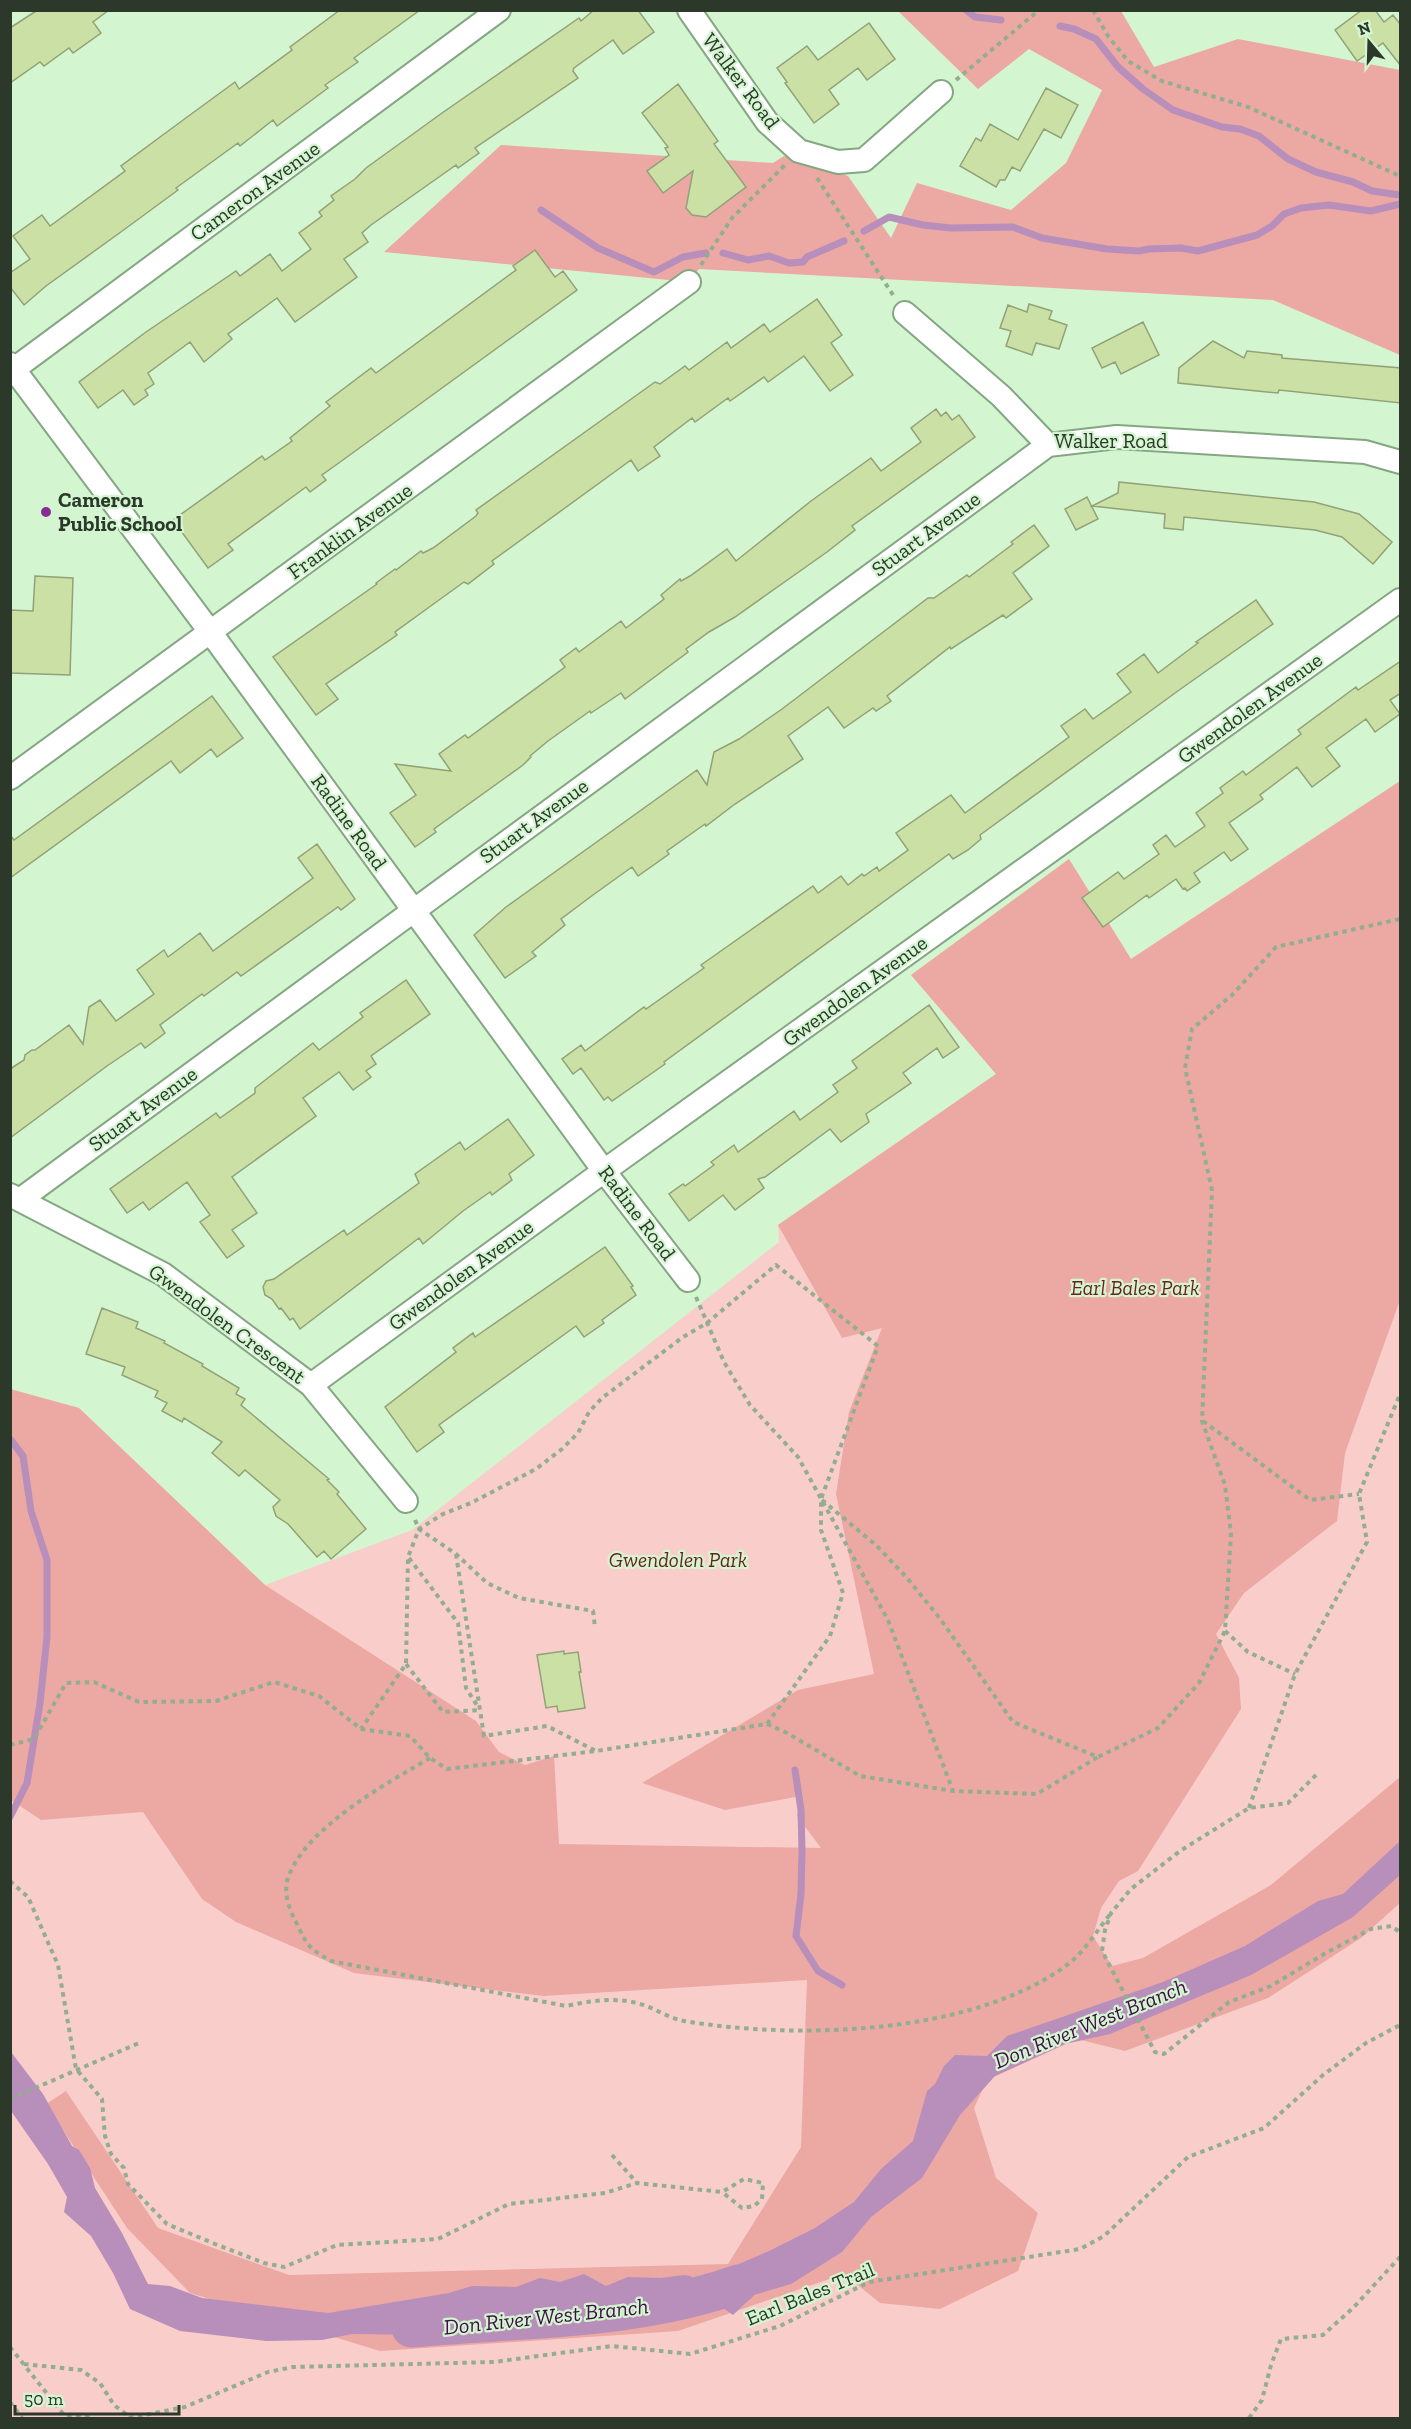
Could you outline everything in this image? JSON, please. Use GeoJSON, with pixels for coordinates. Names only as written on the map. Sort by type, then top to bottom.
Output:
{"type":"FeatureCollection","features":[{"type":"Feature","properties":{"kind":"street","name":"Cameron Avenue"},"geometry":{"type":"LineString","coordinates":[[12,368],[499,10]]}},
{"type":"Feature","properties":{"kind":"street","name":"Walker Road"},"geometry":{"type":"LineString","coordinates":[[689,10],[767,122],[799,151],[838,162],[864,160],[941,92]]}},
{"type":"Feature","properties":{"kind":"street","name":"Franklin Avenue"},"geometry":{"type":"LineString","coordinates":[[10,778],[212,633],[689,282]]}},
{"type":"Feature","properties":{"kind":"street","name":"Walker Road"},"geometry":{"type":"LineString","coordinates":[[905,313],[1001,396],[1048,445],[1117,436],[1365,452],[1401,462]]}},
{"type":"Feature","properties":{"kind":"street","name":"Radine Road"},"geometry":{"type":"LineString","coordinates":[[12,368],[212,633],[604,1171],[688,1280]]}},
{"type":"Feature","properties":{"kind":"street","name":"Stuart Avenue"},"geometry":{"type":"LineString","coordinates":[[16,1197],[1048,445]]}},
{"type":"Feature","properties":{"kind":"street","name":"Gwendolen Avenue"},"geometry":{"type":"LineString","coordinates":[[311,1385],[604,1171],[1401,600]]}},
{"type":"Feature","properties":{"kind":"street","name":"Gwendolen Crescent"},"geometry":{"type":"LineString","coordinates":[[16,1197],[163,1274],[311,1385],[406,1501]]}},
{"type":"Feature","properties":{"kind":"path"},"geometry":{"type":"LineString","coordinates":[[941,92],[1039,10]]}},
{"type":"Feature","properties":{"kind":"path"},"geometry":{"type":"LineString","coordinates":[[1093,10],[1108,36],[1128,61],[1162,81],[1248,107],[1401,176]]}},
{"type":"Feature","properties":{"kind":"path"},"geometry":{"type":"LineString","coordinates":[[689,282],[732,218],[799,151],[905,313]]}},
{"type":"Feature","properties":{"kind":"path"},"geometry":{"type":"LineString","coordinates":[[10,1745],[34,1739],[66,1683],[94,1682],[139,1702],[216,1701],[274,1682],[320,1696],[361,1729],[410,1736],[430,1758],[447,1769],[596,1751],[766,1724],[787,1733],[860,1776],[953,1791],[1037,1794],[1098,1757],[1158,1728],[1199,1683],[1225,1631],[1231,1533],[1225,1485],[1202,1421],[1212,1190],[1185,1068],[1192,1029],[1232,995],[1276,947],[1401,919]]}},
{"type":"Feature","properties":{"kind":"path"},"geometry":{"type":"LineString","coordinates":[[361,1729],[406,1664],[408,1557],[419,1529],[443,1514],[471,1503],[536,1469],[578,1433],[589,1412],[602,1398],[683,1337],[707,1323],[776,1265],[878,1346],[821,1499],[821,1530],[843,1593],[830,1636],[766,1724]]}},
{"type":"Feature","properties":{"kind":"path"},"geometry":{"type":"LineString","coordinates":[[688,1280],[724,1362],[750,1405],[798,1456],[888,1620],[953,1791]]}},
{"type":"Feature","properties":{"kind":"path"},"geometry":{"type":"LineString","coordinates":[[1249,1808],[1295,1674],[1367,1542],[1359,1494],[1401,1394]]}},
{"type":"Feature","properties":{"kind":"path"},"geometry":{"type":"LineString","coordinates":[[1202,1421],[1310,1500],[1359,1494]]}},
{"type":"Feature","properties":{"kind":"path"},"geometry":{"type":"LineString","coordinates":[[821,1499],[877,1546],[908,1579],[1014,1722],[1098,1757]]}},
{"type":"Feature","properties":{"kind":"path"},"geometry":{"type":"LineString","coordinates":[[406,1501],[419,1529],[456,1554],[487,1583],[519,1598],[593,1611],[596,1627]]}},
{"type":"Feature","properties":{"kind":"path"},"geometry":{"type":"LineString","coordinates":[[456,1554],[484,1736],[547,1726],[596,1751]]}},
{"type":"Feature","properties":{"kind":"path"},"geometry":{"type":"LineString","coordinates":[[408,1557],[458,1623],[466,1688],[480,1710]]}},
{"type":"Feature","properties":{"kind":"path"},"geometry":{"type":"LineString","coordinates":[[1225,1631],[1248,1652],[1295,1674]]}},
{"type":"Feature","properties":{"kind":"path"},"geometry":{"type":"LineString","coordinates":[[406,1664],[444,1712],[480,1710]]}},
{"type":"Feature","properties":{"kind":"path"},"geometry":{"type":"LineString","coordinates":[[430,1758],[369,1794],[322,1831],[302,1854],[287,1879],[288,1907],[309,1948],[331,1961],[566,2006],[601,1999],[638,2003],[681,2021],[776,2031],[889,2026],[967,2011],[1035,1986],[1069,1963],[1131,1890],[1180,1851],[1249,1808],[1288,1803],[1316,1775]]}},
{"type":"Feature","properties":{"kind":"path"},"geometry":{"type":"LineString","coordinates":[[10,1881],[28,1897],[58,1965],[76,2069],[102,2099],[105,2136],[111,2154],[124,2168],[128,2184],[167,2223],[264,2263],[284,2267],[337,2245],[438,2240],[509,2204],[605,2193],[637,2183],[722,2192],[742,2208],[754,2206],[762,2199],[763,2183],[744,2179],[722,2192]]}},
{"type":"Feature","properties":{"kind":"path"},"geometry":{"type":"LineString","coordinates":[[1111,1913],[1105,1930],[1102,1951],[1155,2052],[1164,2054],[1229,2002],[1271,1986],[1371,1929],[1391,1926],[1401,1932]]}},
{"type":"Feature","properties":{"kind":"path","name":"Earl Bales Trail"},"geometry":{"type":"LineString","coordinates":[[130,2418],[185,2408],[268,2372],[293,2367],[494,2362],[612,2346],[690,2354],[780,2326],[869,2282],[1080,2249],[1104,2236],[1188,2157],[1264,2128],[1323,2075],[1366,2043],[1401,2025]]}},
{"type":"Feature","properties":{"kind":"path"},"geometry":{"type":"LineString","coordinates":[[10,2099],[139,2043]]}},
{"type":"Feature","properties":{"kind":"path"},"geometry":{"type":"LineString","coordinates":[[612,2155],[637,2183]]}},
{"type":"Feature","properties":{"kind":"path"},"geometry":{"type":"LineString","coordinates":[[1249,2418],[1262,2400],[1271,2365],[1281,2339],[1323,2335],[1353,2308],[1401,2257]]}},
{"type":"Feature","properties":{"kind":"path"},"geometry":{"type":"LineString","coordinates":[[10,2347],[64,2415],[94,2418]]}},
{"type":"Feature","properties":{"kind":"path"},"geometry":{"type":"LineString","coordinates":[[24,2364],[81,2370],[100,2384],[114,2405],[130,2418]]}},
{"type":"Feature","properties":{"kind":"path"},"geometry":{"type":"LineString","coordinates":[[10,2402],[22,2418]]}},
{"type":"Feature","properties":{"kind":"green space"},"geometry":{"type":"Polygon","coordinates":[[[898,11],[1121,11],[1154,67],[1238,39],[1400,70],[1400,355],[1273,300],[699,269],[689,282],[384,252],[501,145],[773,163],[784,156],[848,176],[891,238],[917,183],[1011,210],[1066,163],[1102,90],[1029,49],[978,89],[898,11]]]}},
{"type":"Feature","properties":{"kind":"green space","name":"Gwendolen Park"},"geometry":{"type":"Polygon","coordinates":[[[1400,781],[1400,2418],[11,2418],[10,1389],[79,1408],[265,1585],[412,1530],[779,1242],[778,1225],[996,1074],[911,975],[1069,859],[1131,959],[1400,781]]]}},
{"type":"Feature","properties":{"kind":"green space","name":"Earl Bales Park"},"geometry":{"type":"Polygon","coordinates":[[[1400,781],[1400,1300],[1345,1453],[1337,1521],[1244,1593],[1216,1634],[1239,1678],[1241,1709],[1138,1871],[1119,1881],[1101,1908],[1093,1936],[1112,1966],[1143,1958],[1271,1885],[1400,1777],[1400,1903],[1361,1938],[1268,1998],[1125,2051],[1077,2039],[987,2080],[974,2108],[996,2178],[1038,2213],[1018,2271],[940,2309],[880,2303],[844,2274],[678,2331],[380,2351],[190,2293],[127,2228],[46,2104],[66,2091],[158,2228],[289,2275],[728,2264],[801,2147],[807,1980],[544,1996],[354,1973],[236,1922],[202,1899],[143,1812],[41,1820],[11,1800],[10,1389],[79,1408],[265,1585],[476,1721],[499,1752],[525,1765],[554,1756],[559,1844],[821,1848],[797,1816],[801,1796],[725,1810],[642,1783],[798,1690],[874,1674],[836,1494],[849,1412],[882,1328],[842,1338],[778,1225],[996,1074],[911,975],[1069,859],[1131,959],[1400,781]]]}},
{"type":"Feature","properties":{"kind":"water"},"geometry":{"type":"Polygon","coordinates":[[[1400,1841],[1400,1875],[1353,1917],[1251,1975],[1110,2034],[1065,2044],[995,2076],[960,2115],[922,2178],[871,2217],[842,2252],[791,2284],[754,2295],[733,2315],[719,2305],[709,2309],[703,2301],[680,2297],[639,2300],[529,2331],[471,2320],[436,2335],[352,2334],[322,2340],[266,2341],[180,2331],[130,2309],[113,2273],[91,2236],[64,2212],[67,2197],[48,2164],[11,2111],[11,2052],[43,2094],[72,2146],[79,2150],[90,2168],[95,2188],[122,2233],[148,2284],[170,2286],[202,2298],[328,2313],[449,2293],[472,2286],[516,2287],[540,2278],[560,2282],[584,2274],[606,2286],[628,2277],[661,2278],[684,2275],[699,2281],[769,2251],[815,2228],[854,2202],[881,2169],[913,2141],[927,2091],[935,2084],[944,2066],[955,2055],[987,2056],[1007,2036],[1163,1982],[1245,1946],[1318,1901],[1343,1894],[1400,1841]]]}},
{"type":"Feature","properties":{"kind":"building"},"geometry":{"type":"Polygon","coordinates":[[[40,10],[109,10],[93,22],[101,33],[73,53],[69,48],[44,66],[40,62],[10,83],[10,28],[40,10]]]}},
{"type":"Feature","properties":{"kind":"building"},"geometry":{"type":"Polygon","coordinates":[[[340,10],[420,10],[354,58],[358,62],[325,85],[328,88],[277,126],[273,120],[240,146],[238,143],[176,188],[178,190],[46,286],[24,305],[10,287],[10,273],[30,259],[13,236],[42,215],[50,226],[125,171],[121,166],[235,82],[239,89],[292,50],[290,47],[340,10]]]}},
{"type":"Feature","properties":{"kind":"building"},"geometry":{"type":"Polygon","coordinates":[[[594,10],[638,10],[654,32],[623,54],[613,40],[574,68],[573,71],[578,78],[475,148],[479,153],[458,168],[456,165],[371,225],[362,233],[368,242],[344,259],[357,277],[295,322],[277,298],[228,334],[232,339],[204,362],[190,342],[148,373],[154,384],[145,390],[148,395],[134,405],[123,390],[98,408],[79,382],[146,332],[236,271],[240,276],[270,254],[282,271],[311,249],[299,233],[322,216],[319,212],[334,200],[331,196],[442,113],[579,18],[581,21],[594,10]]]}},
{"type":"Feature","properties":{"kind":"building"},"geometry":{"type":"Polygon","coordinates":[[[1362,10],[1375,10],[1384,22],[1393,15],[1401,25],[1401,66],[1383,43],[1357,61],[1335,30],[1362,10]]]}},
{"type":"Feature","properties":{"kind":"building"},"geometry":{"type":"Polygon","coordinates":[[[869,23],[895,59],[867,80],[858,68],[829,90],[839,104],[814,123],[777,68],[807,46],[818,60],[869,23]]]}},
{"type":"Feature","properties":{"kind":"building"},"geometry":{"type":"Polygon","coordinates":[[[678,84],[718,141],[714,144],[746,187],[706,217],[692,215],[686,208],[693,171],[663,193],[647,171],[669,155],[665,148],[668,147],[642,113],[678,84]]]}},
{"type":"Feature","properties":{"kind":"building"},"geometry":{"type":"Polygon","coordinates":[[[1046,88],[1078,105],[1061,138],[1044,129],[1020,171],[1012,167],[1005,180],[1000,180],[996,187],[960,166],[976,138],[981,141],[990,124],[1018,140],[1046,88]]]}},
{"type":"Feature","properties":{"kind":"building"},"geometry":{"type":"Polygon","coordinates":[[[535,250],[555,277],[563,271],[577,290],[322,475],[326,480],[310,492],[306,487],[228,544],[233,550],[208,568],[173,520],[262,456],[265,460],[292,441],[290,438],[330,406],[326,402],[371,368],[376,373],[516,270],[513,266],[535,250]]]}},
{"type":"Feature","properties":{"kind":"building"},"geometry":{"type":"Polygon","coordinates":[[[817,299],[842,335],[831,343],[853,375],[830,391],[804,356],[768,382],[764,377],[730,401],[728,398],[695,422],[692,418],[654,447],[660,456],[638,471],[631,460],[492,561],[494,564],[468,584],[464,582],[395,632],[397,635],[326,684],[338,699],[316,715],[273,657],[421,551],[423,553],[433,548],[476,516],[478,513],[476,510],[655,382],[660,384],[685,366],[689,370],[727,342],[731,348],[764,324],[770,332],[817,299]]]}},
{"type":"Feature","properties":{"kind":"building"},"geometry":{"type":"Polygon","coordinates":[[[1029,304],[1052,311],[1049,319],[1067,325],[1059,349],[1036,343],[1032,355],[1006,346],[1011,331],[1000,328],[1008,305],[1027,312],[1029,304]]]}},
{"type":"Feature","properties":{"kind":"building"},"geometry":{"type":"Polygon","coordinates":[[[1143,322],[1159,355],[1121,374],[1115,362],[1102,368],[1092,348],[1143,322]]]}},
{"type":"Feature","properties":{"kind":"building"},"geometry":{"type":"Polygon","coordinates":[[[1213,341],[1244,358],[1247,351],[1282,355],[1282,358],[1401,368],[1401,403],[1279,390],[1278,393],[1178,383],[1179,368],[1213,341]]]}},
{"type":"Feature","properties":{"kind":"building"},"geometry":{"type":"Polygon","coordinates":[[[936,409],[941,416],[946,412],[952,420],[959,415],[975,437],[852,526],[855,530],[827,552],[686,649],[688,652],[625,699],[621,693],[591,713],[590,711],[548,741],[523,765],[434,829],[436,832],[415,847],[390,813],[416,795],[395,764],[451,771],[439,754],[465,735],[468,738],[565,667],[560,660],[576,648],[579,652],[621,621],[626,628],[664,599],[661,595],[680,579],[681,581],[690,576],[727,549],[736,561],[811,501],[871,458],[881,471],[921,442],[911,428],[936,409]]]}},
{"type":"Feature","properties":{"kind":"building"},"geometry":{"type":"Polygon","coordinates":[[[1119,482],[1314,502],[1359,514],[1392,542],[1373,564],[1342,537],[1315,530],[1184,517],[1183,530],[1164,528],[1165,514],[1092,506],[1118,493],[1119,482]]]}},
{"type":"Feature","properties":{"kind":"building"},"geometry":{"type":"Polygon","coordinates":[[[1087,497],[1098,519],[1076,530],[1065,509],[1087,497]]]}},
{"type":"Feature","properties":{"kind":"building"},"geometry":{"type":"Polygon","coordinates":[[[1034,525],[1049,546],[1013,573],[1032,599],[1006,618],[1003,615],[951,649],[950,647],[887,696],[891,701],[876,711],[873,708],[844,728],[828,707],[788,736],[803,759],[706,826],[705,824],[667,851],[669,854],[638,876],[632,867],[593,895],[561,919],[565,925],[532,952],[536,956],[505,978],[474,935],[506,907],[697,770],[707,785],[714,752],[739,739],[782,709],[928,598],[934,598],[967,575],[969,577],[1034,525]]]}},
{"type":"Feature","properties":{"kind":"building"},"geometry":{"type":"Polygon","coordinates":[[[35,576],[73,578],[70,675],[10,673],[10,610],[33,611],[35,576]]]}},
{"type":"Feature","properties":{"kind":"building"},"geometry":{"type":"Polygon","coordinates":[[[1256,600],[1273,624],[980,835],[981,839],[968,850],[953,859],[949,854],[612,1101],[608,1097],[604,1100],[581,1068],[573,1074],[562,1059],[581,1045],[585,1051],[644,1007],[646,1009],[704,968],[701,965],[813,886],[818,893],[841,876],[848,885],[862,874],[864,876],[877,867],[879,871],[908,850],[896,833],[951,795],[965,813],[1069,737],[1061,726],[1085,709],[1093,719],[1131,692],[1117,674],[1144,654],[1158,673],[1198,643],[1196,642],[1256,600]]]}},
{"type":"Feature","properties":{"kind":"building"},"geometry":{"type":"Polygon","coordinates":[[[1401,661],[1401,693],[1390,700],[1400,714],[1375,732],[1366,719],[1326,748],[1340,766],[1312,787],[1297,767],[1260,795],[1263,799],[1229,823],[1248,849],[1231,861],[1224,852],[1194,873],[1200,882],[1187,891],[1176,879],[1149,898],[1147,895],[1103,927],[1082,898],[1118,872],[1124,879],[1159,854],[1153,845],[1166,835],[1175,847],[1205,826],[1196,813],[1223,793],[1220,788],[1243,771],[1246,775],[1301,734],[1298,730],[1356,687],[1358,690],[1401,661]]]}},
{"type":"Feature","properties":{"kind":"building"},"geometry":{"type":"Polygon","coordinates":[[[212,696],[243,738],[217,757],[211,749],[180,773],[171,761],[10,878],[10,835],[14,840],[212,696]]]}},
{"type":"Feature","properties":{"kind":"building"},"geometry":{"type":"Polygon","coordinates":[[[317,844],[355,899],[341,910],[338,907],[241,976],[237,972],[204,996],[202,994],[160,1025],[165,1033],[145,1048],[141,1043],[10,1138],[10,1069],[24,1060],[25,1055],[69,1025],[83,1044],[89,1007],[100,1000],[116,1021],[154,994],[137,970],[164,950],[168,957],[200,933],[213,951],[313,878],[298,858],[317,844]]]}},
{"type":"Feature","properties":{"kind":"building"},"geometry":{"type":"Polygon","coordinates":[[[406,980],[430,1014],[371,1056],[376,1064],[366,1071],[371,1077],[353,1090],[339,1072],[303,1098],[316,1116],[232,1177],[257,1213],[232,1230],[244,1246],[227,1258],[200,1222],[210,1215],[187,1182],[149,1210],[143,1202],[127,1213],[110,1189],[216,1113],[220,1118],[255,1093],[255,1088],[313,1043],[319,1050],[363,1017],[360,1013],[406,980]]]}},
{"type":"Feature","properties":{"kind":"building"},"geometry":{"type":"Polygon","coordinates":[[[929,1005],[959,1047],[943,1058],[937,1048],[903,1073],[911,1083],[866,1114],[869,1122],[841,1142],[830,1129],[765,1177],[758,1179],[764,1188],[735,1210],[723,1195],[689,1221],[669,1194],[683,1184],[685,1186],[714,1165],[711,1162],[734,1145],[738,1152],[794,1111],[800,1120],[838,1092],[833,1085],[857,1068],[852,1061],[929,1005]]]}},
{"type":"Feature","properties":{"kind":"building"},"geometry":{"type":"Polygon","coordinates":[[[508,1119],[534,1155],[509,1174],[512,1180],[492,1195],[490,1192],[463,1211],[423,1244],[419,1238],[300,1329],[293,1318],[290,1320],[272,1299],[265,1295],[263,1287],[266,1281],[274,1279],[344,1230],[347,1235],[419,1183],[415,1174],[460,1142],[465,1150],[508,1119]]]}},
{"type":"Feature","properties":{"kind":"building"},"geometry":{"type":"Polygon","coordinates":[[[605,1247],[633,1286],[631,1287],[636,1295],[602,1320],[604,1323],[584,1337],[576,1326],[439,1425],[444,1432],[417,1452],[385,1407],[456,1352],[453,1348],[473,1333],[475,1337],[605,1247]]]}},
{"type":"Feature","properties":{"kind":"building"},"geometry":{"type":"Polygon","coordinates":[[[102,1308],[138,1322],[136,1328],[165,1341],[164,1343],[203,1364],[202,1366],[239,1388],[236,1394],[245,1399],[241,1405],[329,1479],[327,1480],[339,1492],[337,1494],[366,1529],[331,1559],[324,1551],[317,1557],[288,1524],[276,1516],[273,1507],[280,1500],[245,1470],[239,1476],[212,1453],[222,1442],[184,1418],[182,1422],[162,1411],[167,1403],[155,1397],[158,1391],[122,1375],[125,1367],[86,1354],[102,1308]]]}},
{"type":"Feature","properties":{"kind":"building"},"geometry":{"type":"Polygon","coordinates":[[[564,1651],[564,1654],[578,1652],[585,1708],[558,1712],[557,1706],[546,1708],[537,1655],[564,1651]]]}},
{"type":"Feature","properties":{"kind":"waterway"},"geometry":{"type":"LineString","coordinates":[[966,10],[975,17],[1001,20]]}},
{"type":"Feature","properties":{"kind":"waterway"},"geometry":{"type":"LineString","coordinates":[[1060,26],[1074,29],[1096,39],[1118,67],[1143,89],[1173,110],[1222,127],[1240,129],[1259,136],[1288,159],[1316,172],[1353,182],[1372,191],[1400,195]]}},
{"type":"Feature","properties":{"kind":"waterway"},"geometry":{"type":"LineString","coordinates":[[864,231],[889,217],[923,225],[951,228],[1013,227],[1042,238],[1107,249],[1139,251],[1181,248],[1198,251],[1257,235],[1272,226],[1284,214],[1301,208],[1329,205],[1371,211],[1400,204]]}},
{"type":"Feature","properties":{"kind":"waterway"},"geometry":{"type":"LineString","coordinates":[[541,210],[598,248],[654,272],[683,257],[706,253]]}},
{"type":"Feature","properties":{"kind":"waterway"},"geometry":{"type":"LineString","coordinates":[[723,253],[748,260],[769,256],[789,263],[803,262],[807,257],[844,241]]}},
{"type":"Feature","properties":{"kind":"waterway"},"geometry":{"type":"LineString","coordinates":[[10,1439],[23,1456],[31,1511],[47,1560],[47,1637],[40,1703],[27,1783],[10,1817]]}},
{"type":"Feature","properties":{"kind":"waterway"},"geometry":{"type":"LineString","coordinates":[[795,1770],[801,1810],[802,1851],[801,1894],[796,1936],[818,1971],[842,1985]]}},
{"type":"Feature","properties":{"kind":"waterway","name":"Don River West Branch"},"geometry":{"type":"LineString","coordinates":[[411,2328],[618,2312],[699,2296],[738,2284]]}},
{"type":"Feature","properties":{"kind":"place","name":"Cameron Public School"},"geometry":{"type":"Point","coordinates":[46,512]}}]}
